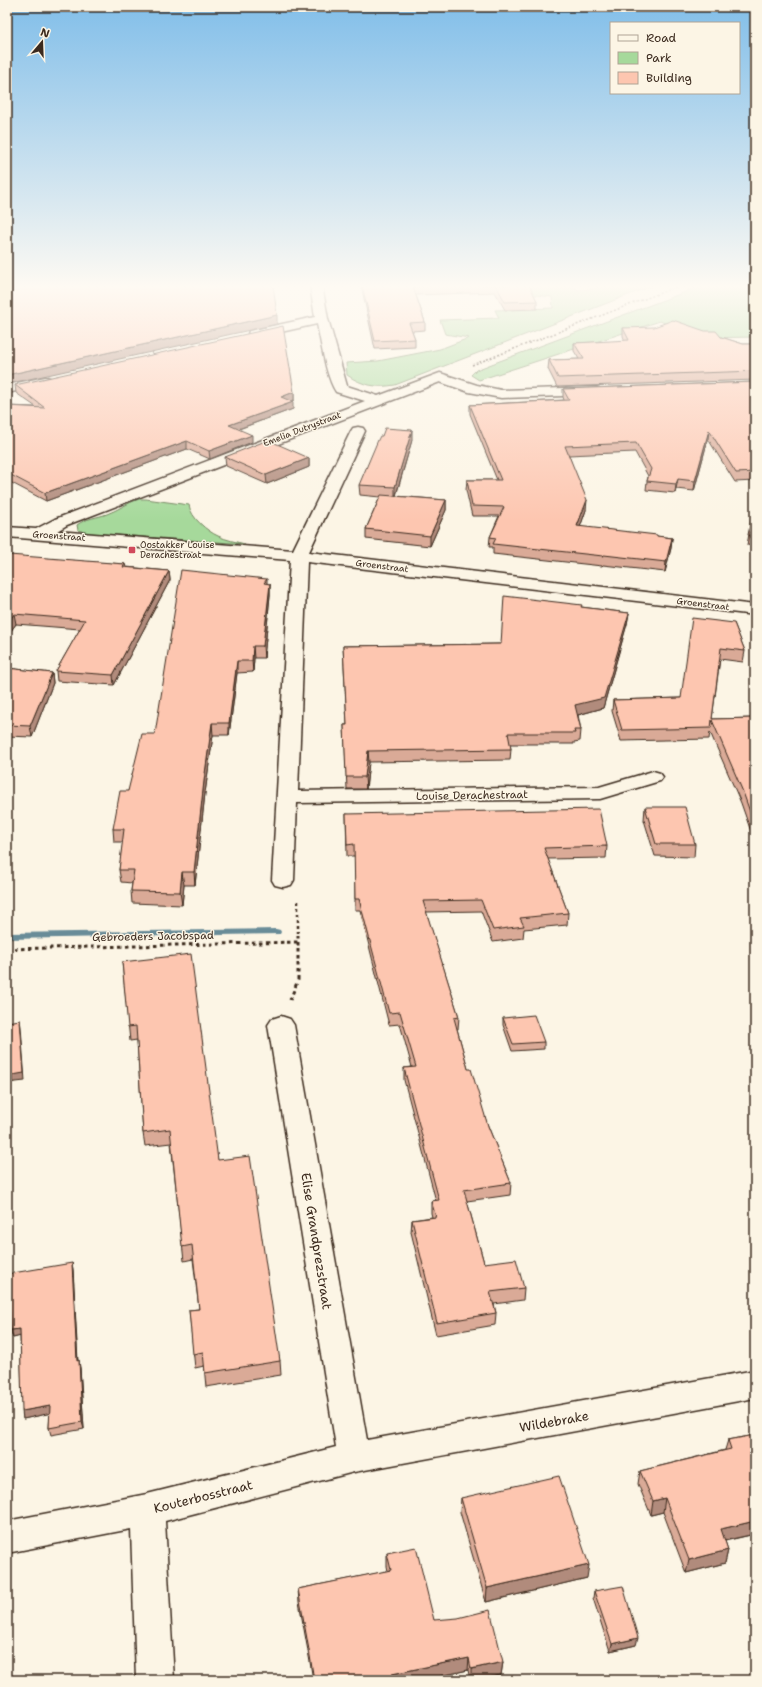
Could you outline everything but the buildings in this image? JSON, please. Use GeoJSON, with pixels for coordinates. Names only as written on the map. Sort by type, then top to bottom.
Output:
{"type":"FeatureCollection","features":[{"type":"Feature","properties":{"kind":"street"},"geometry":{"type":"LineString","coordinates":[[333,364],[341,389],[376,400]]}},
{"type":"Feature","properties":{"kind":"street"},"geometry":{"type":"LineString","coordinates":[[440,377],[474,389],[502,394],[604,391]]}},
{"type":"Feature","properties":{"kind":"street","name":"Emelia Dutrystraat"},"geometry":{"type":"LineString","coordinates":[[38,535],[61,522],[376,400],[440,377]]}},
{"type":"Feature","properties":{"kind":"street"},"geometry":{"type":"LineString","coordinates":[[7,389],[60,378]]}},
{"type":"Feature","properties":{"kind":"street"},"geometry":{"type":"LineString","coordinates":[[284,880],[299,556],[358,431]]}},
{"type":"Feature","properties":{"kind":"street","name":"Groenstraat"},"geometry":{"type":"LineString","coordinates":[[7,532],[299,556],[755,610]]}},
{"type":"Feature","properties":{"kind":"street","name":"Louise Derachestraat"},"geometry":{"type":"LineString","coordinates":[[288,797],[600,793],[652,777]]}},
{"type":"Feature","properties":{"kind":"street","name":"Elise Grandprezstraat"},"geometry":{"type":"LineString","coordinates":[[281,1025],[354,1457]]}},
{"type":"Feature","properties":{"kind":"street","name":"Wildebrake"},"geometry":{"type":"LineString","coordinates":[[354,1457],[755,1384]]}},
{"type":"Feature","properties":{"kind":"street","name":"Kouterbosstraat"},"geometry":{"type":"LineString","coordinates":[[155,1680],[147,1510],[354,1457]]}},
{"type":"Feature","properties":{"kind":"street"},"geometry":{"type":"LineString","coordinates":[[7,1537],[147,1510]]}},
{"type":"Feature","properties":{"kind":"path"},"geometry":{"type":"LineString","coordinates":[[440,377],[475,364]]}},
{"type":"Feature","properties":{"kind":"path"},"geometry":{"type":"LineString","coordinates":[[281,1025],[298,980],[299,942],[298,893],[284,880]]}},
{"type":"Feature","properties":{"kind":"path","name":"Gebroeders Jacobspad"},"geometry":{"type":"LineString","coordinates":[[7,948],[299,942]]}},
{"type":"Feature","properties":{"kind":"green space"},"geometry":{"type":"Polygon","coordinates":[[[346,364],[450,364],[395,385],[376,386],[364,384],[347,375],[346,364]]]}},
{"type":"Feature","properties":{"kind":"green space"},"geometry":{"type":"Polygon","coordinates":[[[493,364],[529,364],[479,380],[471,375],[476,370],[493,364]]]}},
{"type":"Feature","properties":{"kind":"green space"},"geometry":{"type":"Polygon","coordinates":[[[139,499],[189,505],[190,510],[196,519],[209,531],[224,539],[245,544],[88,533],[78,530],[77,525],[84,521],[115,511],[130,502],[139,499]]]}},
{"type":"Feature","properties":{"kind":"waterway"},"geometry":{"type":"LineString","coordinates":[[7,936],[276,932]]}},
{"type":"Feature","properties":{"kind":"place","name":"Oostakker Louise Derachestraat"},"geometry":{"type":"Point","coordinates":[132,550]}}]}
